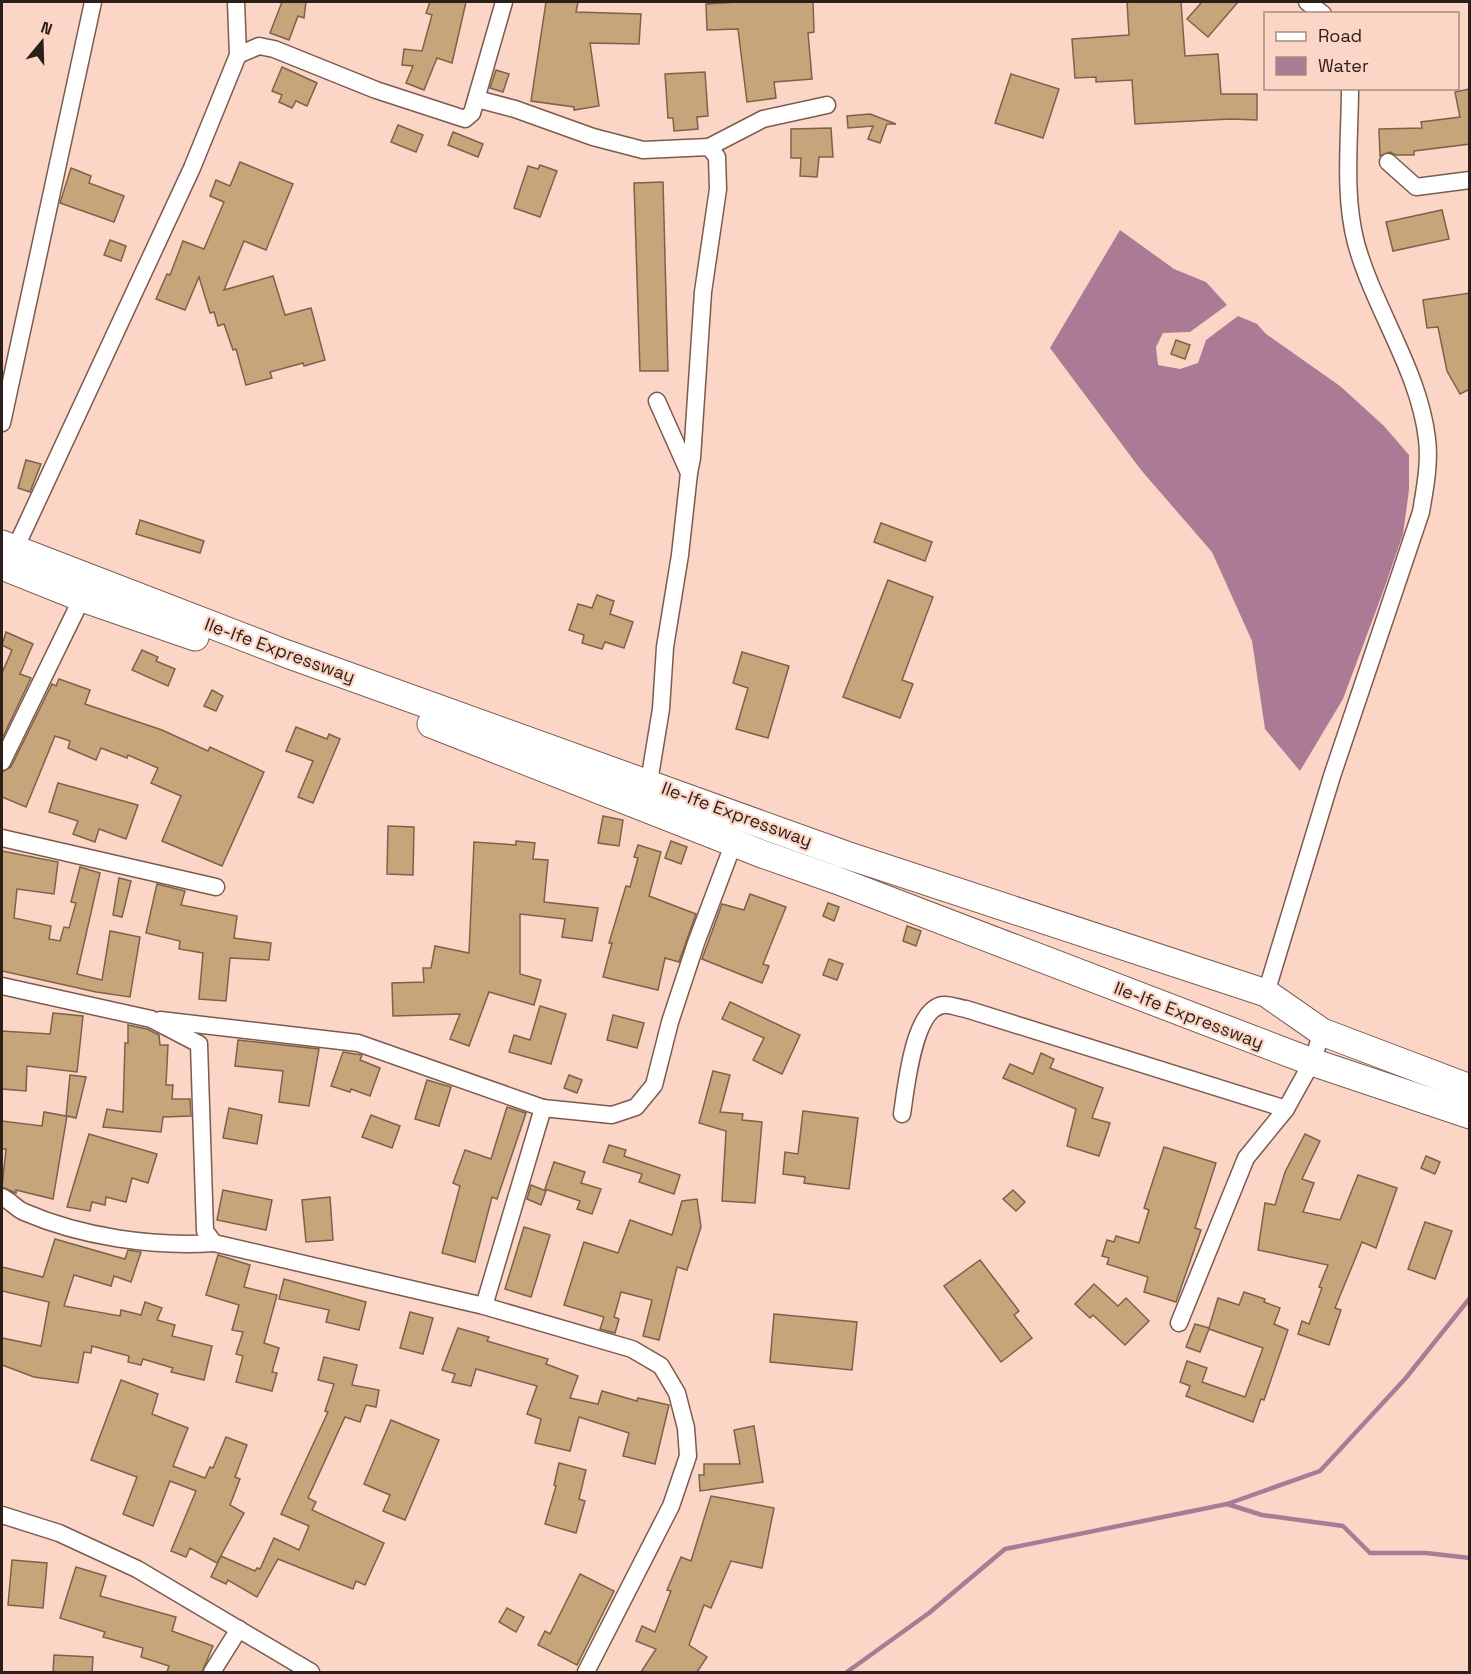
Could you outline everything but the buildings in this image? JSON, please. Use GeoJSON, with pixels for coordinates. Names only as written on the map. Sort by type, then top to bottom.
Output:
{"type":"FeatureCollection","features":[{"type":"Feature","properties":{"kind":"main road","name":"Ile-Ife Expressway"},"geometry":{"type":"LineString","coordinates":[[6,553],[82,598],[265,661],[762,854],[836,880],[1312,1062],[1366,1078],[1470,1115]]}},
{"type":"Feature","properties":{"kind":"main road","name":"Ile-Ife Expressway"},"geometry":{"type":"LineString","coordinates":[[6,553],[649,782],[846,855],[1266,993],[1322,1032],[1470,1088]]}},
{"type":"Feature","properties":{"kind":"main road"},"geometry":{"type":"LineString","coordinates":[[762,854],[772,827]]}},
{"type":"Feature","properties":{"kind":"main road"},"geometry":{"type":"LineString","coordinates":[[836,880],[846,855]]}},
{"type":"Feature","properties":{"kind":"main road"},"geometry":{"type":"LineString","coordinates":[[1366,1078],[1376,1052]]}},
{"type":"Feature","properties":{"kind":"street"},"geometry":{"type":"LineString","coordinates":[[2,423],[93,2]]}},
{"type":"Feature","properties":{"kind":"street"},"geometry":{"type":"LineString","coordinates":[[6,553],[192,168],[238,55],[236,2]]}},
{"type":"Feature","properties":{"kind":"street"},"geometry":{"type":"LineString","coordinates":[[238,55],[259,46],[274,49],[376,90],[462,118],[470,117],[504,2]]}},
{"type":"Feature","properties":{"kind":"street"},"geometry":{"type":"LineString","coordinates":[[1307,2],[1320,12]]}},
{"type":"Feature","properties":{"kind":"street"},"geometry":{"type":"LineString","coordinates":[[1266,993],[1332,776],[1421,512],[1428,466],[1427,438],[1413,385],[1356,243],[1350,196],[1350,90]]}},
{"type":"Feature","properties":{"kind":"street"},"geometry":{"type":"LineString","coordinates":[[477,99],[516,109],[593,137],[643,150],[709,147],[764,120],[827,105]]}},
{"type":"Feature","properties":{"kind":"street"},"geometry":{"type":"LineString","coordinates":[[649,782],[661,709],[666,647],[693,447],[703,292],[718,189],[717,157],[709,147]]}},
{"type":"Feature","properties":{"kind":"street"},"geometry":{"type":"LineString","coordinates":[[1388,162],[1416,187],[1470,180]]}},
{"type":"Feature","properties":{"kind":"street"},"geometry":{"type":"LineString","coordinates":[[657,401],[689,473]]}},
{"type":"Feature","properties":{"kind":"street"},"geometry":{"type":"LineString","coordinates":[[2,762],[82,598]]}},
{"type":"Feature","properties":{"kind":"street"},"geometry":{"type":"LineString","coordinates":[[2,838],[216,887]]}},
{"type":"Feature","properties":{"kind":"street"},"geometry":{"type":"LineString","coordinates":[[2,986],[151,1019],[358,1043],[543,1108],[612,1115],[636,1107],[654,1085],[688,965],[734,842]]}},
{"type":"Feature","properties":{"kind":"street"},"geometry":{"type":"LineString","coordinates":[[902,1114],[918,1030],[927,1013],[942,1005],[966,1009],[1286,1109]]}},
{"type":"Feature","properties":{"kind":"street"},"geometry":{"type":"LineString","coordinates":[[151,1019],[199,1044],[205,1231],[214,1243]]}},
{"type":"Feature","properties":{"kind":"street"},"geometry":{"type":"LineString","coordinates":[[1179,1323],[1246,1158],[1286,1109],[1312,1062],[1322,1032]]}},
{"type":"Feature","properties":{"kind":"street"},"geometry":{"type":"LineString","coordinates":[[484,1306],[543,1108]]}},
{"type":"Feature","properties":{"kind":"street"},"geometry":{"type":"LineString","coordinates":[[2,1197],[24,1212],[102,1235],[175,1246],[214,1243],[484,1306],[632,1349],[661,1366],[677,1393],[687,1428],[688,1456],[671,1506],[586,1672]]}},
{"type":"Feature","properties":{"kind":"street"},"geometry":{"type":"LineString","coordinates":[[2,1515],[59,1533],[137,1569],[311,1672]]}},
{"type":"Feature","properties":{"kind":"street"},"geometry":{"type":"LineString","coordinates":[[212,1672],[239,1629]]}},
{"type":"Feature","properties":{"kind":"water"},"geometry":{"type":"Polygon","coordinates":[[[1120,230],[1174,269],[1206,282],[1227,305],[1190,332],[1163,333],[1156,347],[1158,365],[1180,369],[1198,363],[1206,340],[1238,316],[1257,324],[1266,334],[1340,386],[1384,426],[1409,455],[1409,490],[1403,534],[1343,699],[1300,771],[1265,729],[1252,641],[1212,552],[1141,470],[1050,348],[1120,230]]]}},
{"type":"Feature","properties":{"kind":"waterway"},"geometry":{"type":"LineString","coordinates":[[847,1672],[929,1613],[1005,1549],[1227,1504],[1320,1471],[1405,1379],[1470,1298]]}},
{"type":"Feature","properties":{"kind":"waterway"},"geometry":{"type":"LineString","coordinates":[[1227,1504],[1262,1515],[1343,1526],[1370,1553],[1426,1553],[1470,1558]]}}]}
